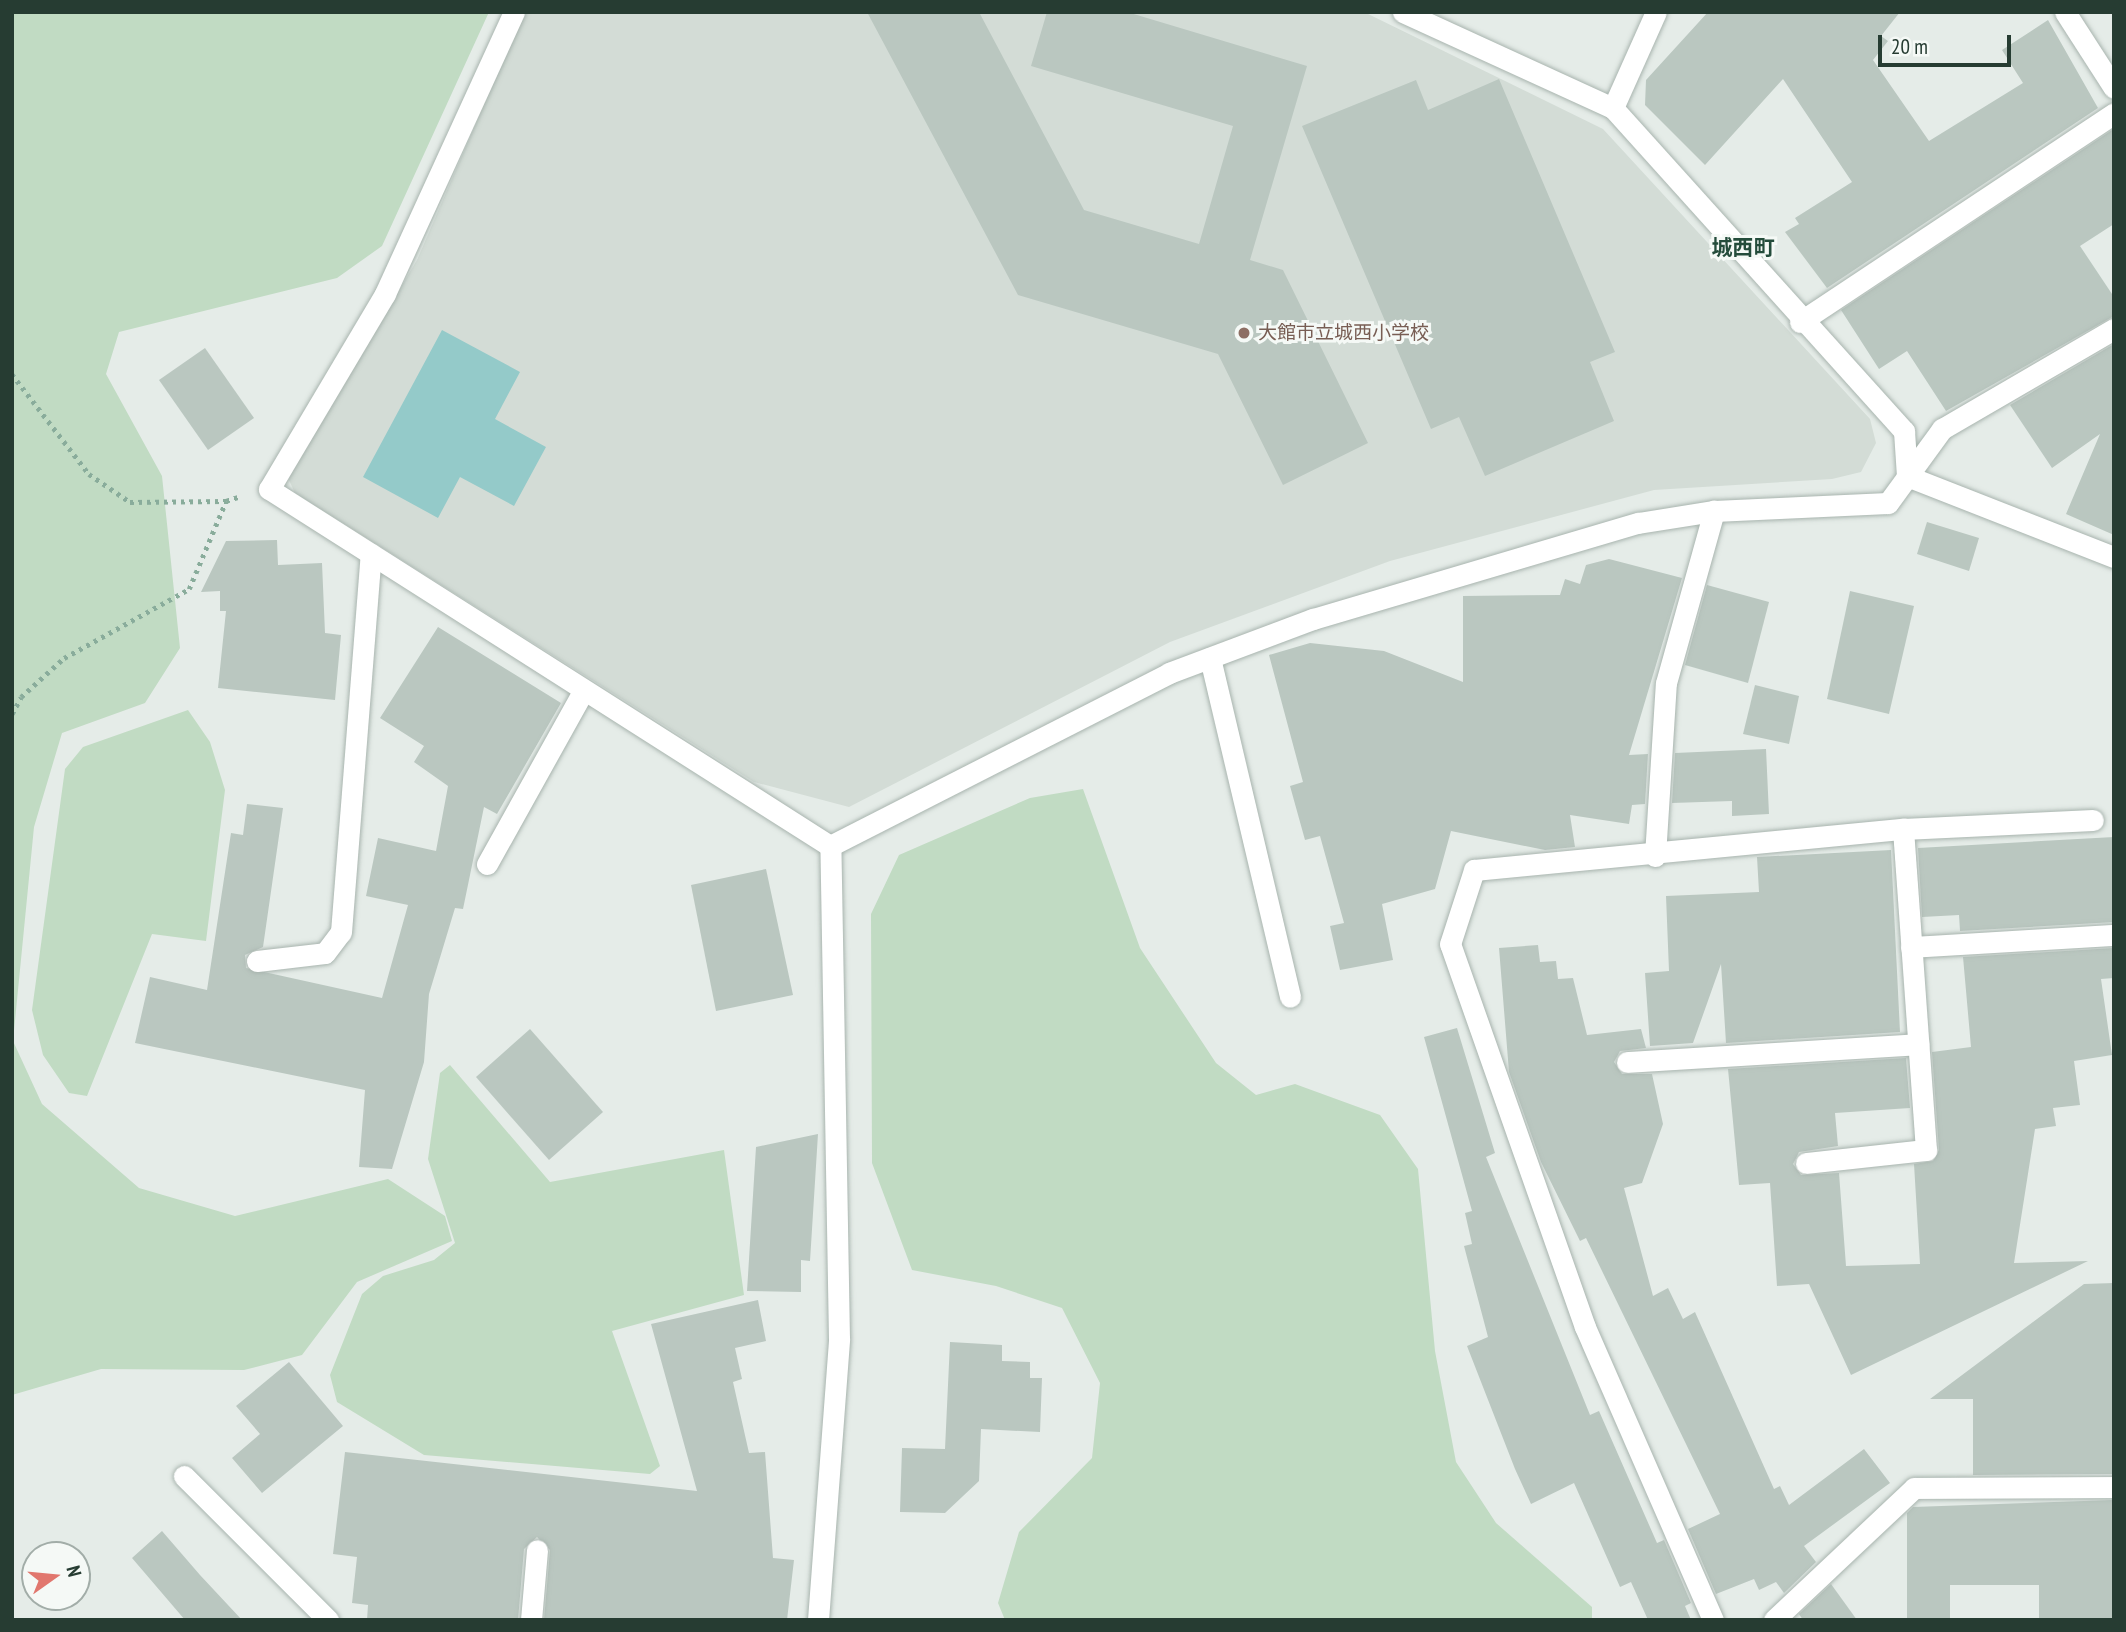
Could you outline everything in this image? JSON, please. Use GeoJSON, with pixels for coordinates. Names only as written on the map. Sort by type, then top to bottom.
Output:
{"type":"FeatureCollection","features":[{"type":"Feature","properties":{"kind":"street"},"geometry":{"type":"LineString","coordinates":[[514,12],[385,294],[269,489],[830,846]]}},
{"type":"Feature","properties":{"kind":"street"},"geometry":{"type":"LineString","coordinates":[[1403,12],[1613,108],[1800,322],[1904,431],[1907,476]]}},
{"type":"Feature","properties":{"kind":"street"},"geometry":{"type":"LineString","coordinates":[[1613,108],[1656,12]]}},
{"type":"Feature","properties":{"kind":"street"},"geometry":{"type":"LineString","coordinates":[[2064,12],[2114,88]]}},
{"type":"Feature","properties":{"kind":"street"},"geometry":{"type":"LineString","coordinates":[[1800,322],[2114,114]]}},
{"type":"Feature","properties":{"kind":"street"},"geometry":{"type":"LineString","coordinates":[[830,846],[1210,658],[1313,619],[1638,523],[1714,512],[1888,503],[1942,429],[2114,329]]}},
{"type":"Feature","properties":{"kind":"street"},"geometry":{"type":"LineString","coordinates":[[1907,476],[2114,556]]}},
{"type":"Feature","properties":{"kind":"street"},"geometry":{"type":"LineString","coordinates":[[1656,856],[1666,683],[1714,512]]}},
{"type":"Feature","properties":{"kind":"street"},"geometry":{"type":"LineString","coordinates":[[257,961],[325,953],[341,932],[371,554]]}},
{"type":"Feature","properties":{"kind":"street"},"geometry":{"type":"LineString","coordinates":[[1210,658],[1290,997]]}},
{"type":"Feature","properties":{"kind":"street"},"geometry":{"type":"LineString","coordinates":[[487,864],[584,690]]}},
{"type":"Feature","properties":{"kind":"street"},"geometry":{"type":"LineString","coordinates":[[1713,1620],[1585,1327],[1450,944],[1474,870],[1656,856],[1903,829],[2093,820]]}},
{"type":"Feature","properties":{"kind":"street"},"geometry":{"type":"LineString","coordinates":[[1806,1163],[1926,1150],[1903,829]]}},
{"type":"Feature","properties":{"kind":"street"},"geometry":{"type":"LineString","coordinates":[[818,1620],[839,1339],[830,846]]}},
{"type":"Feature","properties":{"kind":"street"},"geometry":{"type":"LineString","coordinates":[[1911,947],[2114,935]]}},
{"type":"Feature","properties":{"kind":"street"},"geometry":{"type":"LineString","coordinates":[[1627,1062],[1918,1044]]}},
{"type":"Feature","properties":{"kind":"street"},"geometry":{"type":"LineString","coordinates":[[184,1476],[328,1620]]}},
{"type":"Feature","properties":{"kind":"street"},"geometry":{"type":"LineString","coordinates":[[1774,1620],[1914,1488],[2114,1487]]}},
{"type":"Feature","properties":{"kind":"street"},"geometry":{"type":"LineString","coordinates":[[531,1620],[537,1550]]}},
{"type":"Feature","properties":{"kind":"path"},"geometry":{"type":"LineString","coordinates":[[12,374],[89,474],[130,502],[226,501],[269,489]]}},
{"type":"Feature","properties":{"kind":"path"},"geometry":{"type":"LineString","coordinates":[[12,714],[21,697],[64,658],[189,589],[226,501]]}},
{"type":"Feature","properties":{"kind":"shaded area"},"geometry":{"type":"Polygon","coordinates":[[[524,12],[1364,12],[1603,129],[1870,419],[1876,443],[1861,472],[1832,479],[1654,490],[1390,561],[1170,642],[849,807],[754,782],[295,493],[288,478],[417,260],[524,12]]]}},
{"type":"Feature","properties":{"kind":"green space"},"geometry":{"type":"Polygon","coordinates":[[[12,12],[489,12],[382,246],[337,278],[119,332],[106,374],[162,476],[180,648],[145,703],[62,733],[34,827],[13,1041],[42,1104],[139,1188],[235,1216],[388,1179],[445,1216],[452,1241],[357,1282],[302,1355],[244,1370],[101,1369],[12,1395],[12,12]]]}},
{"type":"Feature","properties":{"kind":"green space"},"geometry":{"type":"Polygon","coordinates":[[[188,710],[210,742],[225,790],[206,941],[152,934],[87,1096],[69,1093],[43,1055],[32,1010],[65,769],[83,747],[188,710]]]}},
{"type":"Feature","properties":{"kind":"green space"},"geometry":{"type":"Polygon","coordinates":[[[1083,789],[1140,948],[1216,1063],[1256,1095],[1295,1084],[1380,1115],[1418,1169],[1435,1351],[1456,1462],[1496,1523],[1592,1607],[1592,1620],[1005,1620],[998,1603],[1019,1532],[1092,1458],[1100,1383],[1062,1308],[996,1286],[912,1270],[872,1163],[871,914],[899,855],[1030,798],[1083,789]]]}},
{"type":"Feature","properties":{"kind":"green space"},"geometry":{"type":"Polygon","coordinates":[[[450,1065],[550,1182],[724,1150],[744,1295],[612,1331],[660,1466],[650,1474],[424,1455],[337,1402],[330,1375],[362,1294],[383,1276],[434,1260],[455,1243],[428,1159],[440,1073],[450,1065]]]}},
{"type":"Feature","properties":{"kind":"water"},"geometry":{"type":"Polygon","coordinates":[[[442,330],[520,372],[495,419],[546,447],[514,506],[460,477],[438,518],[363,477],[442,330]]]}},
{"type":"Feature","properties":{"kind":"building"},"geometry":{"type":"Polygon","coordinates":[[[867,12],[979,12],[1084,210],[1199,244],[1233,126],[1031,66],[1047,12],[1127,12],[1307,66],[1250,260],[1283,270],[1368,443],[1283,485],[1218,354],[1018,295],[867,12]]]}},
{"type":"Feature","properties":{"kind":"building"},"geometry":{"type":"Polygon","coordinates":[[[1708,12],[1900,12],[1881,36],[1888,41],[1873,60],[1929,141],[2023,83],[2002,50],[2048,20],[2098,108],[1827,288],[1785,232],[1799,224],[1795,218],[1852,182],[1783,79],[1705,165],[1645,105],[1646,80],[1708,12]]]}},
{"type":"Feature","properties":{"kind":"building"},"geometry":{"type":"Polygon","coordinates":[[[1499,79],[1615,352],[1590,362],[1614,421],[1485,476],[1459,417],[1431,429],[1302,126],[1416,80],[1428,110],[1499,79]]]}},
{"type":"Feature","properties":{"kind":"building"},"geometry":{"type":"Polygon","coordinates":[[[2112,130],[2114,224],[2080,246],[2114,297],[2114,316],[1946,411],[1907,351],[1879,369],[1841,310],[2112,130]]]}},
{"type":"Feature","properties":{"kind":"building"},"geometry":{"type":"Polygon","coordinates":[[[2114,344],[2114,535],[2066,514],[2100,434],[2052,468],[2010,405],[2114,344]]]}},
{"type":"Feature","properties":{"kind":"building"},"geometry":{"type":"Polygon","coordinates":[[[205,348],[254,418],[208,450],[159,380],[205,348]]]}},
{"type":"Feature","properties":{"kind":"building"},"geometry":{"type":"Polygon","coordinates":[[[1927,522],[1979,538],[1969,571],[1917,554],[1927,522]]]}},
{"type":"Feature","properties":{"kind":"building"},"geometry":{"type":"Polygon","coordinates":[[[277,540],[278,565],[322,563],[325,633],[341,635],[335,700],[218,688],[226,611],[220,611],[220,591],[201,592],[226,541],[277,540]]]}},
{"type":"Feature","properties":{"kind":"building"},"geometry":{"type":"Polygon","coordinates":[[[1609,559],[1682,578],[1629,755],[1648,754],[1645,804],[1632,805],[1629,824],[1570,815],[1575,847],[1545,850],[1451,831],[1435,889],[1382,904],[1393,960],[1340,970],[1330,926],[1344,923],[1320,836],[1305,840],[1290,786],[1303,782],[1269,655],[1310,643],[1384,651],[1463,682],[1463,596],[1560,595],[1565,579],[1580,584],[1586,565],[1609,559]]]}},
{"type":"Feature","properties":{"kind":"building"},"geometry":{"type":"Polygon","coordinates":[[[1707,585],[1769,602],[1748,683],[1685,665],[1707,585]]]}},
{"type":"Feature","properties":{"kind":"building"},"geometry":{"type":"Polygon","coordinates":[[[1850,591],[1914,606],[1889,714],[1827,699],[1850,591]]]}},
{"type":"Feature","properties":{"kind":"building"},"geometry":{"type":"Polygon","coordinates":[[[438,627],[561,703],[497,814],[484,807],[463,909],[455,908],[429,994],[424,1062],[392,1169],[359,1167],[365,1090],[135,1043],[150,977],[207,990],[231,833],[243,835],[247,804],[283,808],[263,947],[245,955],[246,968],[382,998],[408,905],[366,896],[378,838],[436,851],[448,786],[414,762],[424,746],[380,718],[438,627]]]}},
{"type":"Feature","properties":{"kind":"building"},"geometry":{"type":"Polygon","coordinates":[[[1755,685],[1799,696],[1789,744],[1743,734],[1755,685]]]}},
{"type":"Feature","properties":{"kind":"building"},"geometry":{"type":"Polygon","coordinates":[[[1766,749],[1769,814],[1732,816],[1732,801],[1672,803],[1675,753],[1766,749]]]}},
{"type":"Feature","properties":{"kind":"building"},"geometry":{"type":"Polygon","coordinates":[[[2114,837],[2114,922],[1960,931],[1959,915],[1922,917],[1918,848],[2114,837]]]}},
{"type":"Feature","properties":{"kind":"building"},"geometry":{"type":"Polygon","coordinates":[[[1891,850],[1900,1032],[1726,1043],[1721,964],[1693,1043],[1650,1046],[1645,973],[1669,971],[1666,896],[1759,892],[1757,857],[1891,850]]]}},
{"type":"Feature","properties":{"kind":"building"},"geometry":{"type":"Polygon","coordinates":[[[766,869],[793,995],[716,1011],[691,885],[766,869]]]}},
{"type":"Feature","properties":{"kind":"building"},"geometry":{"type":"Polygon","coordinates":[[[1538,945],[1540,962],[1556,961],[1558,979],[1573,978],[1587,1035],[1641,1029],[1646,1048],[1620,1051],[1614,1062],[1622,1074],[1652,1074],[1663,1124],[1642,1183],[1624,1188],[1653,1296],[1668,1288],[1683,1319],[1695,1312],[1774,1489],[1780,1486],[1789,1505],[1864,1449],[1890,1483],[1804,1546],[1816,1562],[1784,1593],[1776,1582],[1759,1590],[1754,1579],[1716,1594],[1688,1529],[1720,1514],[1586,1238],[1580,1241],[1541,1162],[1509,1072],[1499,948],[1538,945]]]}},
{"type":"Feature","properties":{"kind":"building"},"geometry":{"type":"Polygon","coordinates":[[[2114,948],[2114,978],[2101,979],[2112,1055],[2074,1061],[2080,1105],[2053,1108],[2056,1126],[2035,1129],[2014,1263],[2088,1261],[1851,1375],[1809,1284],[1777,1286],[1770,1183],[1739,1185],[1728,1069],[1906,1058],[1910,1108],[1835,1113],[1838,1146],[1799,1152],[1793,1164],[1801,1175],[1839,1173],[1846,1266],[1920,1264],[1914,1164],[1933,1161],[1939,1150],[1932,1052],[1971,1047],[1963,957],[2114,948]]]}},
{"type":"Feature","properties":{"kind":"building"},"geometry":{"type":"Polygon","coordinates":[[[1457,1028],[1495,1153],[1486,1157],[1590,1415],[1599,1411],[1657,1543],[1664,1540],[1691,1603],[1685,1606],[1691,1620],[1648,1620],[1631,1582],[1620,1587],[1574,1483],[1531,1504],[1515,1469],[1467,1346],[1488,1337],[1464,1246],[1472,1244],[1465,1213],[1472,1211],[1424,1037],[1457,1028]]]}},
{"type":"Feature","properties":{"kind":"building"},"geometry":{"type":"Polygon","coordinates":[[[530,1029],[603,1112],[549,1160],[476,1077],[530,1029]]]}},
{"type":"Feature","properties":{"kind":"building"},"geometry":{"type":"Polygon","coordinates":[[[818,1134],[810,1261],[801,1260],[801,1292],[747,1291],[756,1147],[818,1134]]]}},
{"type":"Feature","properties":{"kind":"building"},"geometry":{"type":"Polygon","coordinates":[[[2114,1283],[2114,1474],[1973,1475],[1973,1399],[1930,1399],[2084,1284],[2114,1283]]]}},
{"type":"Feature","properties":{"kind":"building"},"geometry":{"type":"Polygon","coordinates":[[[758,1300],[766,1341],[735,1348],[742,1379],[733,1382],[749,1453],[765,1452],[773,1558],[794,1560],[787,1620],[544,1620],[550,1550],[537,1537],[524,1549],[518,1620],[367,1620],[368,1605],[352,1603],[357,1557],[333,1554],[345,1452],[697,1491],[651,1324],[758,1300]]]}},
{"type":"Feature","properties":{"kind":"building"},"geometry":{"type":"Polygon","coordinates":[[[950,1342],[1002,1345],[1002,1361],[1030,1362],[1030,1378],[1042,1378],[1040,1432],[981,1429],[979,1481],[945,1513],[900,1512],[902,1448],[945,1449],[950,1342]]]}},
{"type":"Feature","properties":{"kind":"building"},"geometry":{"type":"Polygon","coordinates":[[[289,1362],[343,1426],[262,1493],[232,1458],[260,1434],[236,1406],[289,1362]]]}},
{"type":"Feature","properties":{"kind":"building"},"geometry":{"type":"Polygon","coordinates":[[[2114,1500],[2114,1620],[2039,1620],[2039,1585],[1950,1585],[1950,1620],[1907,1620],[1907,1513],[1913,1507],[2114,1500]]]}},
{"type":"Feature","properties":{"kind":"building"},"geometry":{"type":"Polygon","coordinates":[[[162,1531],[242,1620],[185,1620],[132,1558],[162,1531]]]}},
{"type":"Feature","properties":{"kind":"building"},"geometry":{"type":"Polygon","coordinates":[[[1831,1584],[1857,1620],[1803,1620],[1799,1614],[1831,1584]]]}},
{"type":"Feature","properties":{"kind":"place","name":"大館市立城西小学校"},"geometry":{"type":"Point","coordinates":[1244,333]}},
{"type":"Feature","properties":{"kind":"district","name":"城西町"},"geometry":{"type":"Point","coordinates":[1743,248]}}]}
